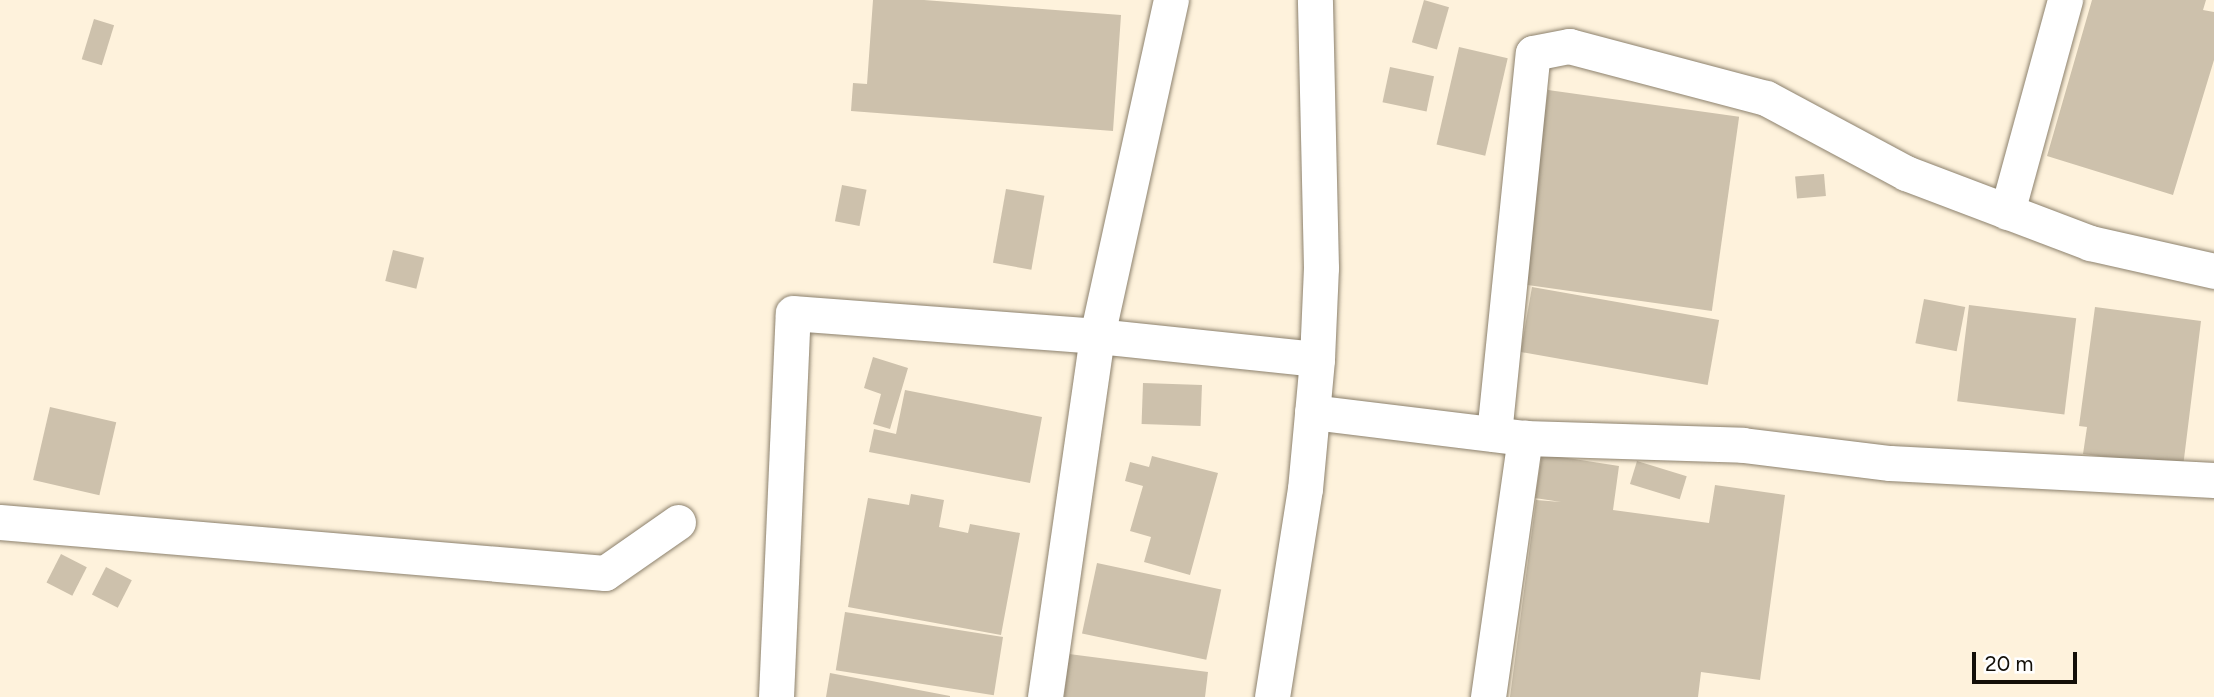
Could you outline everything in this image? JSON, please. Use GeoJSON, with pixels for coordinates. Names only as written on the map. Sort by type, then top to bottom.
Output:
{"type":"FeatureCollection","features":[{"type":"Feature","properties":{"kind":"street"},"geometry":{"type":"LineString","coordinates":[[1045,697],[1097,336],[1171,0]]}},
{"type":"Feature","properties":{"kind":"street"},"geometry":{"type":"LineString","coordinates":[[1272,697],[1305,489],[1317,359],[1321,268],[1315,0]]}},
{"type":"Feature","properties":{"kind":"street"},"geometry":{"type":"LineString","coordinates":[[2007,212],[2065,0]]}},
{"type":"Feature","properties":{"kind":"street"},"geometry":{"type":"LineString","coordinates":[[1488,697],[1509,436],[1533,52],[1569,46],[1766,98],[1906,173],[2090,243],[2214,271]]}},
{"type":"Feature","properties":{"kind":"street"},"geometry":{"type":"LineString","coordinates":[[776,697],[793,313],[1097,336],[1317,359]]}},
{"type":"Feature","properties":{"kind":"street"},"geometry":{"type":"LineString","coordinates":[[1312,412],[1509,436],[1743,445],[1890,463],[2214,480]]}},
{"type":"Feature","properties":{"kind":"street"},"geometry":{"type":"LineString","coordinates":[[0,522],[605,573],[678,522]]}},
{"type":"Feature","properties":{"kind":"building"},"geometry":{"type":"Polygon","coordinates":[[[873,0],[924,0],[1121,15],[1113,131],[851,111],[853,83],[867,84],[873,0]]]}},
{"type":"Feature","properties":{"kind":"building"},"geometry":{"type":"Polygon","coordinates":[[[1424,0],[1449,7],[1437,49],[1412,42],[1424,0]]]}},
{"type":"Feature","properties":{"kind":"building"},"geometry":{"type":"Polygon","coordinates":[[[2092,0],[2206,0],[2203,10],[2214,12],[2214,60],[2173,195],[2047,156],[2092,0]]]}},
{"type":"Feature","properties":{"kind":"building"},"geometry":{"type":"Polygon","coordinates":[[[94,19],[114,25],[102,65],[82,59],[94,19]]]}},
{"type":"Feature","properties":{"kind":"building"},"geometry":{"type":"Polygon","coordinates":[[[1459,47],[1508,58],[1485,156],[1437,144],[1459,47]]]}},
{"type":"Feature","properties":{"kind":"building"},"geometry":{"type":"Polygon","coordinates":[[[1390,67],[1434,76],[1427,112],[1383,102],[1390,67]]]}},
{"type":"Feature","properties":{"kind":"building"},"geometry":{"type":"Polygon","coordinates":[[[1548,90],[1739,117],[1712,311],[1521,284],[1548,90]]]}},
{"type":"Feature","properties":{"kind":"building"},"geometry":{"type":"Polygon","coordinates":[[[1824,174],[1826,196],[1797,198],[1795,177],[1824,174]]]}},
{"type":"Feature","properties":{"kind":"building"},"geometry":{"type":"Polygon","coordinates":[[[842,185],[867,190],[859,226],[835,221],[842,185]]]}},
{"type":"Feature","properties":{"kind":"building"},"geometry":{"type":"Polygon","coordinates":[[[1006,189],[1044,196],[1031,270],[993,263],[1006,189]]]}},
{"type":"Feature","properties":{"kind":"building"},"geometry":{"type":"Polygon","coordinates":[[[393,250],[424,258],[416,289],[385,281],[393,250]]]}},
{"type":"Feature","properties":{"kind":"building"},"geometry":{"type":"Polygon","coordinates":[[[1532,287],[1719,320],[1708,385],[1521,352],[1532,287]]]}},
{"type":"Feature","properties":{"kind":"building"},"geometry":{"type":"Polygon","coordinates":[[[1924,299],[1965,307],[1957,351],[1915,343],[1924,299]]]}},
{"type":"Feature","properties":{"kind":"building"},"geometry":{"type":"Polygon","coordinates":[[[1969,305],[2076,318],[2064,414],[1957,401],[1969,305]]]}},
{"type":"Feature","properties":{"kind":"building"},"geometry":{"type":"Polygon","coordinates":[[[2095,307],[2201,321],[2183,467],[2083,454],[2087,427],[2079,426],[2095,307]]]}},
{"type":"Feature","properties":{"kind":"building"},"geometry":{"type":"Polygon","coordinates":[[[873,357],[908,368],[890,429],[873,424],[881,394],[864,388],[873,357]]]}},
{"type":"Feature","properties":{"kind":"building"},"geometry":{"type":"Polygon","coordinates":[[[1143,383],[1202,385],[1201,426],[1142,424],[1143,383]]]}},
{"type":"Feature","properties":{"kind":"building"},"geometry":{"type":"Polygon","coordinates":[[[905,390],[1042,417],[1030,483],[869,452],[874,429],[896,434],[905,390]]]}},
{"type":"Feature","properties":{"kind":"building"},"geometry":{"type":"Polygon","coordinates":[[[50,407],[116,422],[99,495],[33,480],[50,407]]]}},
{"type":"Feature","properties":{"kind":"building"},"geometry":{"type":"Polygon","coordinates":[[[1542,454],[1619,466],[1613,510],[1709,523],[1715,485],[1785,495],[1760,680],[1701,672],[1698,697],[1510,697],[1536,500],[1561,502],[1535,498],[1542,454]]]}},
{"type":"Feature","properties":{"kind":"building"},"geometry":{"type":"Polygon","coordinates":[[[1152,456],[1218,473],[1190,575],[1144,562],[1151,537],[1130,531],[1143,486],[1125,481],[1130,462],[1149,467],[1152,456]]]}},
{"type":"Feature","properties":{"kind":"building"},"geometry":{"type":"Polygon","coordinates":[[[1637,461],[1687,476],[1680,499],[1630,484],[1637,461]]]}},
{"type":"Feature","properties":{"kind":"building"},"geometry":{"type":"Polygon","coordinates":[[[911,494],[944,500],[939,527],[968,533],[970,524],[1020,533],[1001,635],[848,607],[868,498],[909,505],[911,494]]]}},
{"type":"Feature","properties":{"kind":"building"},"geometry":{"type":"Polygon","coordinates":[[[61,554],[87,567],[72,596],[46,583],[61,554]]]}},
{"type":"Feature","properties":{"kind":"building"},"geometry":{"type":"Polygon","coordinates":[[[1097,563],[1221,589],[1206,660],[1082,633],[1097,563]]]}},
{"type":"Feature","properties":{"kind":"building"},"geometry":{"type":"Polygon","coordinates":[[[106,567],[132,580],[118,608],[92,595],[106,567]]]}},
{"type":"Feature","properties":{"kind":"building"},"geometry":{"type":"Polygon","coordinates":[[[845,612],[1003,637],[994,695],[836,670],[845,612]]]}},
{"type":"Feature","properties":{"kind":"building"},"geometry":{"type":"Polygon","coordinates":[[[1069,654],[1208,672],[1205,697],[1064,697],[1069,654]]]}},
{"type":"Feature","properties":{"kind":"building"},"geometry":{"type":"Polygon","coordinates":[[[830,673],[950,696],[950,697],[826,697],[830,673]]]}}]}
